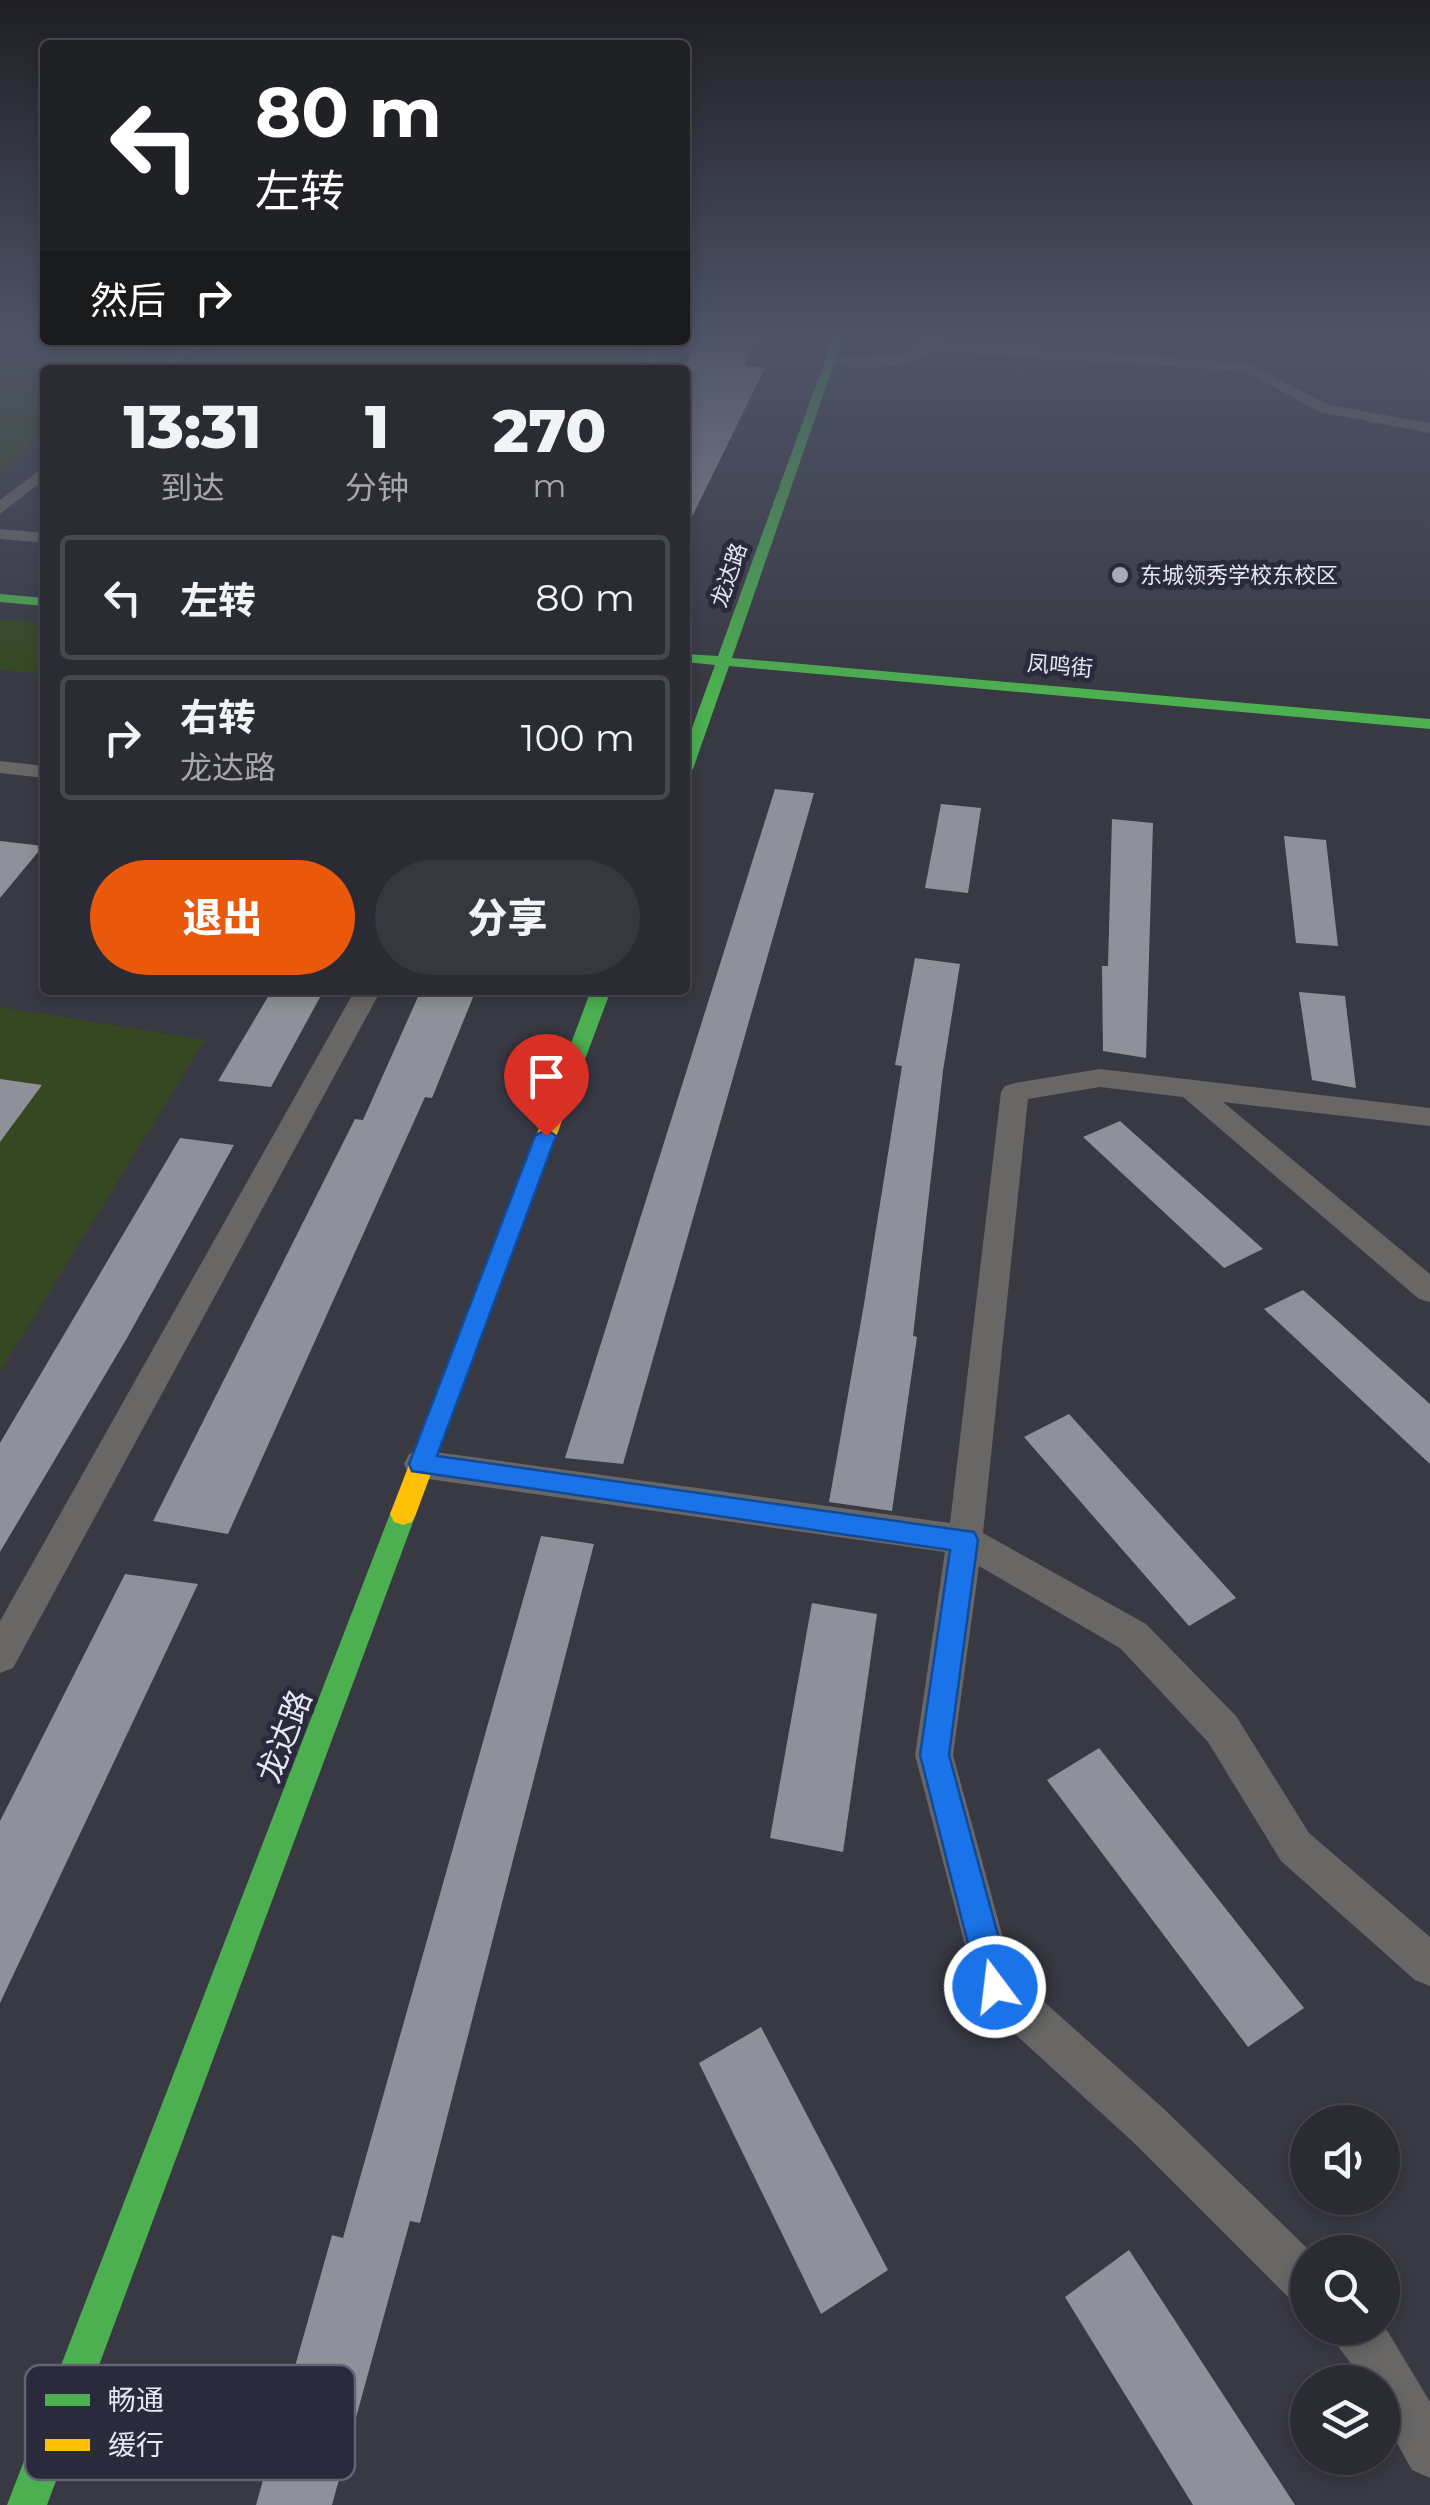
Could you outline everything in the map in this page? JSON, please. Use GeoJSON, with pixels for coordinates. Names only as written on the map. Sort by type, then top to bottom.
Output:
{"type":"FeatureCollection","features":[{"type":"Feature","properties":{"kind":"street","name":"龙达路"},"geometry":{"type":"LineString","coordinates":[[690,755],[797,458]]}},
{"type":"Feature","properties":{"kind":"street"},"geometry":{"type":"LineString","coordinates":[[0,509],[40,474]]}},
{"type":"Feature","properties":{"kind":"street"},"geometry":{"type":"LineString","coordinates":[[0,534],[40,538]]}},
{"type":"Feature","properties":{"kind":"street"},"geometry":{"type":"LineString","coordinates":[[0,582],[40,586]]}},
{"type":"Feature","properties":{"kind":"street"},"geometry":{"type":"LineString","coordinates":[[0,598],[40,602]]}},
{"type":"Feature","properties":{"kind":"street","name":"凤鸣街"},"geometry":{"type":"LineString","coordinates":[[690,643],[728,654],[1430,724]]}},
{"type":"Feature","properties":{"kind":"street","name":"凤鸣街"},"geometry":{"type":"LineString","coordinates":[[690,658],[728,654],[1430,706]]}},
{"type":"Feature","properties":{"kind":"street"},"geometry":{"type":"LineString","coordinates":[[0,767],[40,771]]}},
{"type":"Feature","properties":{"kind":"street"},"geometry":{"type":"LineString","coordinates":[[0,1656],[365,995]]}},
{"type":"Feature","properties":{"kind":"street","name":"龙达路"},"geometry":{"type":"LineString","coordinates":[[80,2365],[599,995]]}},
{"type":"Feature","properties":{"kind":"street"},"geometry":{"type":"LineString","coordinates":[[1290,2265],[1148,2125],[995,1987],[934,1755],[964,1540],[1016,1092],[1100,1078],[1430,1117]]}},
{"type":"Feature","properties":{"kind":"street"},"geometry":{"type":"LineString","coordinates":[[1190,1088],[1430,1290]]}},
{"type":"Feature","properties":{"kind":"street"},"geometry":{"type":"LineString","coordinates":[[422,1464],[964,1540],[1133,1636],[1222,1729],[1295,1846],[1430,1965]]}},
{"type":"Feature","properties":{"kind":"street"},"geometry":{"type":"LineString","coordinates":[[1369,2345],[1430,2452]]}},
{"type":"Feature","properties":{"kind":"street","name":"龙达路"},"geometry":{"type":"LineString","coordinates":[[27,2505],[36,2480]]}},
{"type":"Feature","properties":{"kind":"green space"},"geometry":{"type":"Polygon","coordinates":[[[0,458],[16,458],[0,471],[0,458]]]}},
{"type":"Feature","properties":{"kind":"green space"},"geometry":{"type":"Polygon","coordinates":[[[0,619],[40,623],[40,674],[0,670],[0,619]]]}},
{"type":"Feature","properties":{"kind":"green space"},"geometry":{"type":"Polygon","coordinates":[[[0,1007],[205,1040],[0,1372],[0,1007]]]}},
{"type":"Feature","properties":{"kind":"building"},"geometry":{"type":"Polygon","coordinates":[[[690,458],[721,458],[690,521],[690,458]]]}},
{"type":"Feature","properties":{"kind":"building"},"geometry":{"type":"Polygon","coordinates":[[[775,789],[814,793],[623,1464],[565,1458],[775,789]]]}},
{"type":"Feature","properties":{"kind":"building"},"geometry":{"type":"Polygon","coordinates":[[[941,804],[981,808],[968,893],[925,888],[941,804]]]}},
{"type":"Feature","properties":{"kind":"building"},"geometry":{"type":"Polygon","coordinates":[[[1112,819],[1153,823],[1146,1058],[1103,1051],[1102,966],[1108,966],[1112,819]]]}},
{"type":"Feature","properties":{"kind":"building"},"geometry":{"type":"Polygon","coordinates":[[[1284,836],[1326,840],[1338,946],[1296,943],[1284,836]]]}},
{"type":"Feature","properties":{"kind":"building"},"geometry":{"type":"Polygon","coordinates":[[[0,841],[40,846],[40,850],[0,898],[0,841]]]}},
{"type":"Feature","properties":{"kind":"building"},"geometry":{"type":"Polygon","coordinates":[[[915,958],[960,964],[943,1071],[913,1336],[917,1337],[892,1511],[829,1502],[902,1066],[895,1065],[915,958]]]}},
{"type":"Feature","properties":{"kind":"building"},"geometry":{"type":"Polygon","coordinates":[[[1299,992],[1345,996],[1356,1088],[1312,1080],[1299,992]]]}},
{"type":"Feature","properties":{"kind":"building"},"geometry":{"type":"Polygon","coordinates":[[[269,995],[321,995],[271,1087],[218,1081],[269,995]]]}},
{"type":"Feature","properties":{"kind":"building"},"geometry":{"type":"Polygon","coordinates":[[[419,995],[474,995],[432,1098],[425,1097],[228,1534],[153,1521],[355,1119],[363,1120],[419,995]]]}},
{"type":"Feature","properties":{"kind":"building"},"geometry":{"type":"Polygon","coordinates":[[[0,1079],[42,1085],[0,1142],[0,1079]]]}},
{"type":"Feature","properties":{"kind":"building"},"geometry":{"type":"Polygon","coordinates":[[[1120,1121],[1263,1249],[1224,1268],[1083,1137],[1120,1121]]]}},
{"type":"Feature","properties":{"kind":"building"},"geometry":{"type":"Polygon","coordinates":[[[180,1138],[234,1145],[127,1338],[0,1552],[0,1443],[180,1138]]]}},
{"type":"Feature","properties":{"kind":"building"},"geometry":{"type":"Polygon","coordinates":[[[1303,1290],[1430,1404],[1430,1464],[1264,1309],[1303,1290]]]}},
{"type":"Feature","properties":{"kind":"building"},"geometry":{"type":"Polygon","coordinates":[[[1069,1414],[1236,1598],[1189,1626],[1024,1437],[1069,1414]]]}},
{"type":"Feature","properties":{"kind":"building"},"geometry":{"type":"Polygon","coordinates":[[[541,1536],[594,1544],[420,2223],[410,2221],[355,2421],[355,2365],[295,2365],[332,2235],[343,2238],[541,1536]]]}},
{"type":"Feature","properties":{"kind":"building"},"geometry":{"type":"Polygon","coordinates":[[[125,1574],[198,1584],[0,2003],[0,1821],[125,1574]]]}},
{"type":"Feature","properties":{"kind":"building"},"geometry":{"type":"Polygon","coordinates":[[[812,1603],[877,1614],[843,1852],[770,1838],[812,1603]]]}},
{"type":"Feature","properties":{"kind":"building"},"geometry":{"type":"Polygon","coordinates":[[[1099,1748],[1304,2008],[1248,2047],[1047,1780],[1099,1748]]]}},
{"type":"Feature","properties":{"kind":"building"},"geometry":{"type":"Polygon","coordinates":[[[761,2027],[888,2270],[821,2314],[699,2063],[761,2027]]]}},
{"type":"Feature","properties":{"kind":"building"},"geometry":{"type":"Polygon","coordinates":[[[1129,2250],[1295,2505],[1193,2505],[1065,2297],[1129,2250]]]}},
{"type":"Feature","properties":{"kind":"building"},"geometry":{"type":"Polygon","coordinates":[[[263,2480],[339,2480],[332,2505],[256,2505],[263,2480]]]}},
{"type":"Feature","properties":{"kind":"traffic: fast"},"geometry":{"type":"LineString","coordinates":[[690,755],[795,458]]}},
{"type":"Feature","properties":{"kind":"traffic: fast"},"geometry":{"type":"LineString","coordinates":[[0,598],[40,602]]}},
{"type":"Feature","properties":{"kind":"traffic: fast"},"geometry":{"type":"LineString","coordinates":[[690,658],[1430,724]]}},
{"type":"Feature","properties":{"kind":"traffic: fast"},"geometry":{"type":"LineString","coordinates":[[553,1118],[599,995]]}},
{"type":"Feature","properties":{"kind":"traffic: fast"},"geometry":{"type":"LineString","coordinates":[[80,2365],[403,1514]]}},
{"type":"Feature","properties":{"kind":"traffic: fast"},"geometry":{"type":"LineString","coordinates":[[27,2505],[36,2480]]}},
{"type":"Feature","properties":{"kind":"traffic: slow"},"geometry":{"type":"LineString","coordinates":[[403,1514],[553,1118]]}},
{"type":"Feature","properties":{"kind":"place","name":"东城领秀学校东校区"},"geometry":{"type":"Point","coordinates":[1120,575]}},
{"type":"Feature","properties":{"kind":"route"},"geometry":{"type":"LineString","coordinates":[[546,1136],[422,1464],[964,1540],[934,1755],[995,1987]]}}]}
